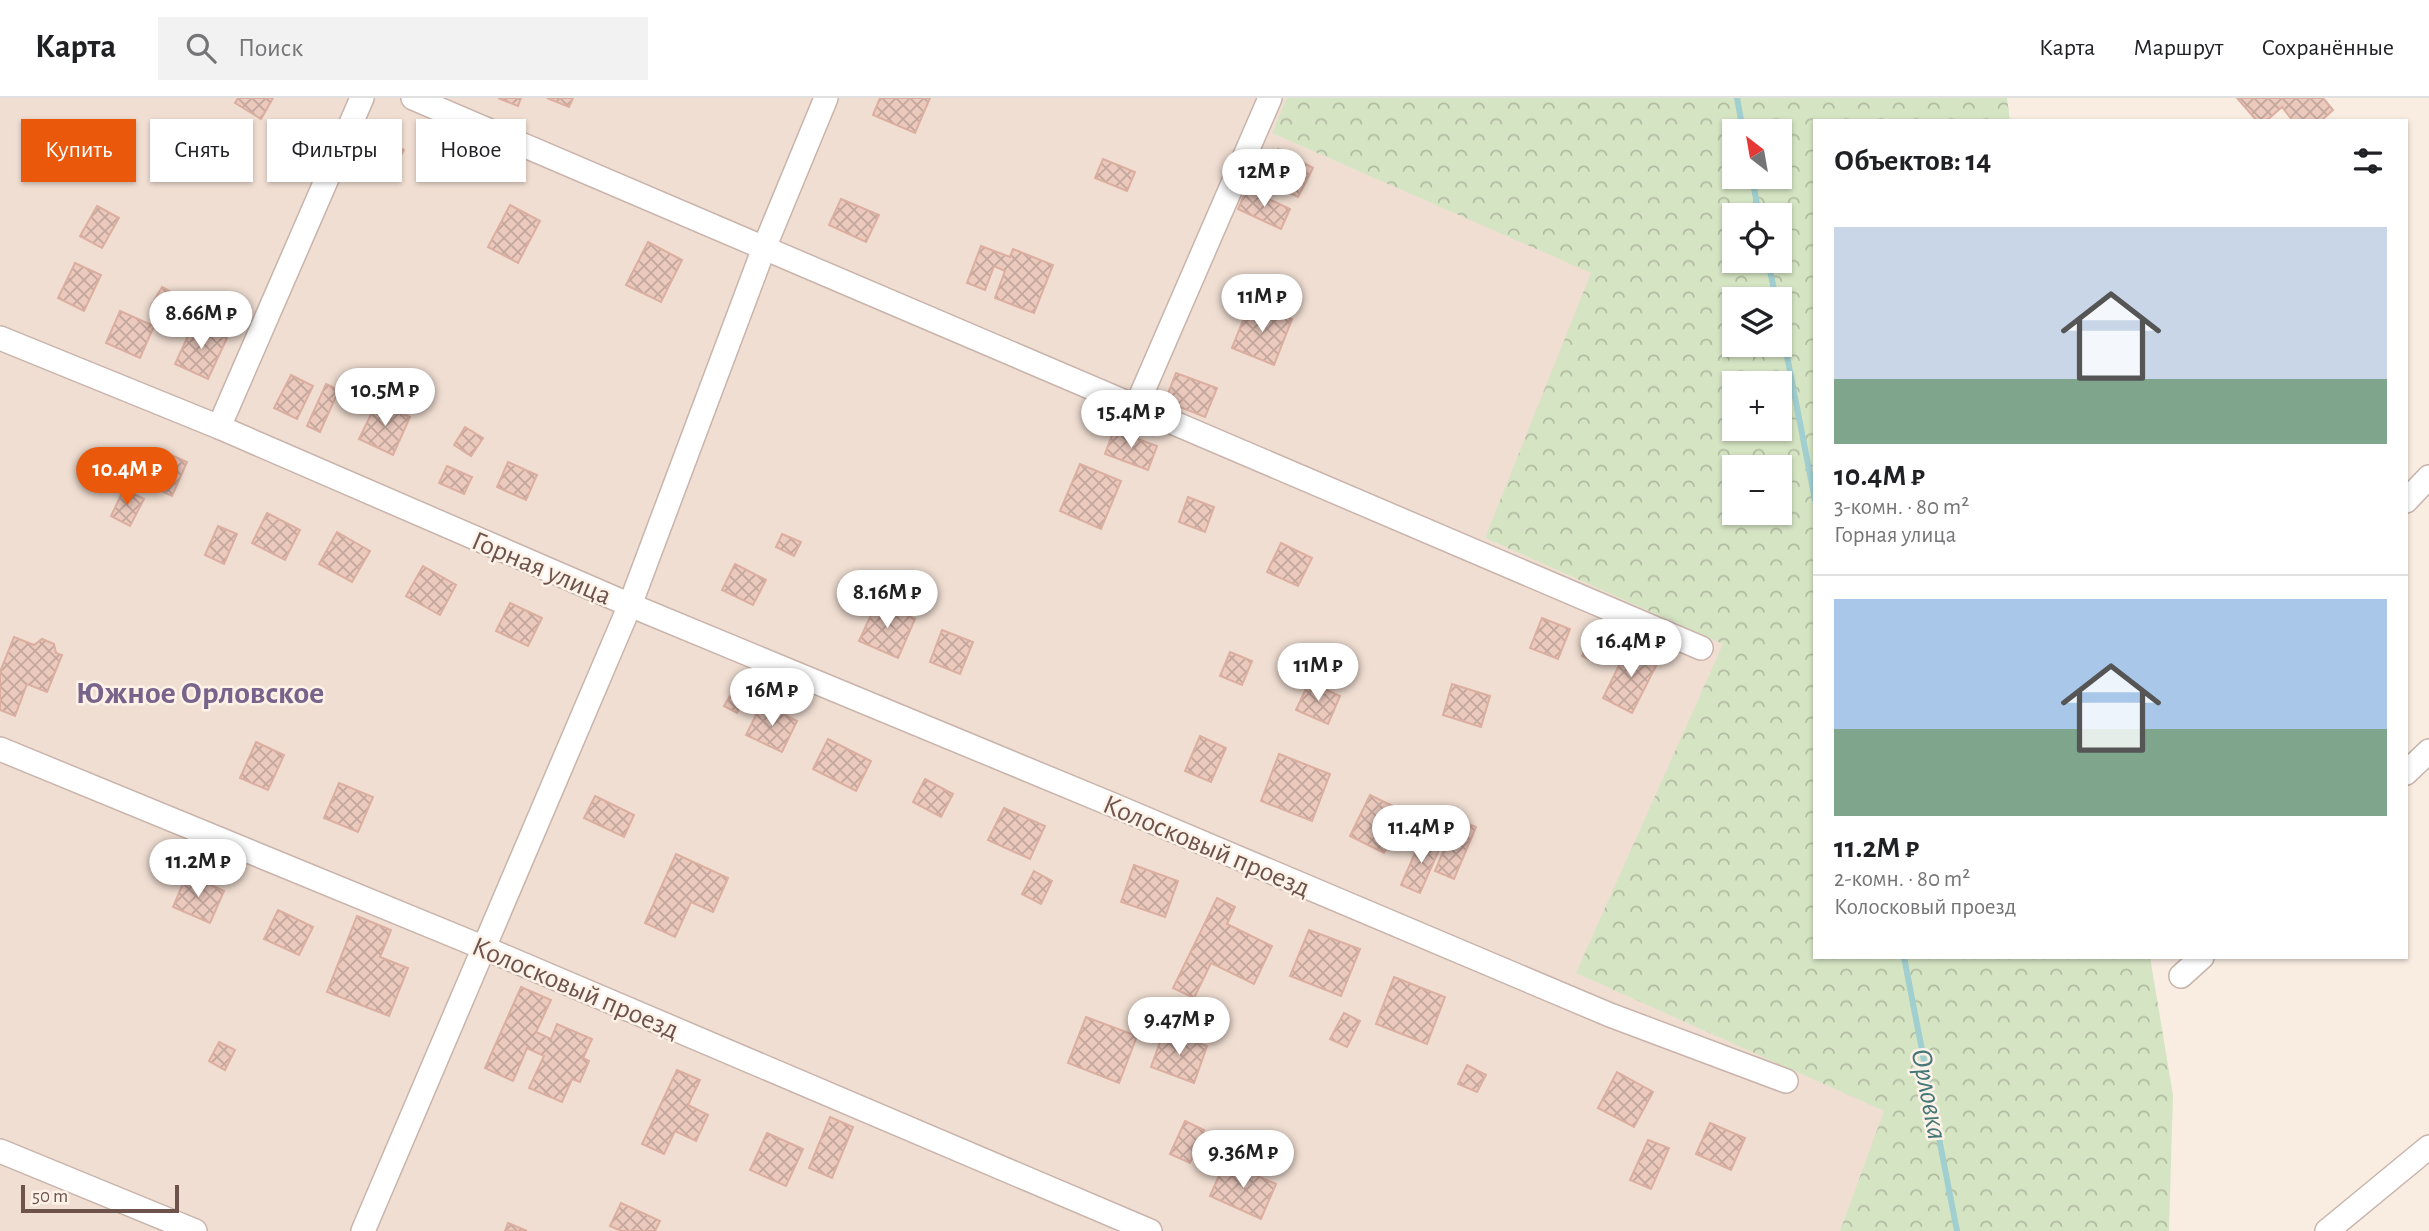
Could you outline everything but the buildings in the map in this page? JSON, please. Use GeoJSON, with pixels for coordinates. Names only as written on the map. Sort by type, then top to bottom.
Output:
{"type":"FeatureCollection","features":[{"type":"Feature","properties":{"kind":"street"},"geometry":{"type":"LineString","coordinates":[[219,428],[362,98]]}},
{"type":"Feature","properties":{"kind":"street"},"geometry":{"type":"LineString","coordinates":[[413,98],[1701,648]]}},
{"type":"Feature","properties":{"kind":"street","name":"Горная улица"},"geometry":{"type":"LineString","coordinates":[[0,338],[219,428],[630,605],[764,248],[826,98]]}},
{"type":"Feature","properties":{"kind":"street"},"geometry":{"type":"LineString","coordinates":[[1136,407],[1270,98]]}},
{"type":"Feature","properties":{"kind":"street"},"geometry":{"type":"LineString","coordinates":[[2408,499],[2429,477]]}},
{"type":"Feature","properties":{"kind":"street"},"geometry":{"type":"LineString","coordinates":[[363,1231],[630,605]]}},
{"type":"Feature","properties":{"kind":"street","name":"Колосковый проезд"},"geometry":{"type":"LineString","coordinates":[[630,605],[1610,1015],[1786,1081]]}},
{"type":"Feature","properties":{"kind":"street","name":"Колосковый проезд"},"geometry":{"type":"LineString","coordinates":[[0,749],[482,947],[1150,1231]]}},
{"type":"Feature","properties":{"kind":"street"},"geometry":{"type":"LineString","coordinates":[[2408,771],[2429,751]]}},
{"type":"Feature","properties":{"kind":"street"},"geometry":{"type":"LineString","coordinates":[[2180,976],[2200,959]]}},
{"type":"Feature","properties":{"kind":"street"},"geometry":{"type":"LineString","coordinates":[[2327,1231],[2429,1147]]}},
{"type":"Feature","properties":{"kind":"street"},"geometry":{"type":"LineString","coordinates":[[0,1151],[195,1231]]}},
{"type":"Feature","properties":{"kind":"shaded area"},"geometry":{"type":"Polygon","coordinates":[[[0,98],[1287,98],[1273,133],[1592,273],[1485,538],[1724,644],[1577,973],[1885,1111],[1840,1231],[0,1231],[0,98]]]}},
{"type":"Feature","properties":{"kind":"green space"},"geometry":{"type":"Polygon","coordinates":[[[1287,98],[2007,98],[2010,119],[1813,119],[1813,959],[2150,959],[2173,1095],[2169,1231],[1840,1231],[1884,1111],[1576,973],[1723,644],[1485,538],[1591,273],[1272,133],[1287,98]]]}},
{"type":"Feature","properties":{"kind":"waterway","name":"Орловка"},"geometry":{"type":"LineString","coordinates":[[1737,98],[1741,119]]}},
{"type":"Feature","properties":{"kind":"waterway","name":"Орловка"},"geometry":{"type":"LineString","coordinates":[[1754,189],[1757,203]]}},
{"type":"Feature","properties":{"kind":"waterway","name":"Орловка"},"geometry":{"type":"LineString","coordinates":[[1771,273],[1773,287]]}},
{"type":"Feature","properties":{"kind":"waterway","name":"Орловка"},"geometry":{"type":"LineString","coordinates":[[1787,357],[1813,490]]}},
{"type":"Feature","properties":{"kind":"waterway","name":"Орловка"},"geometry":{"type":"LineString","coordinates":[[1904,959],[1957,1231]]}},
{"type":"Feature","properties":{"kind":"district","name":"Южное Орловское"},"geometry":{"type":"Point","coordinates":[200,692]}}]}
